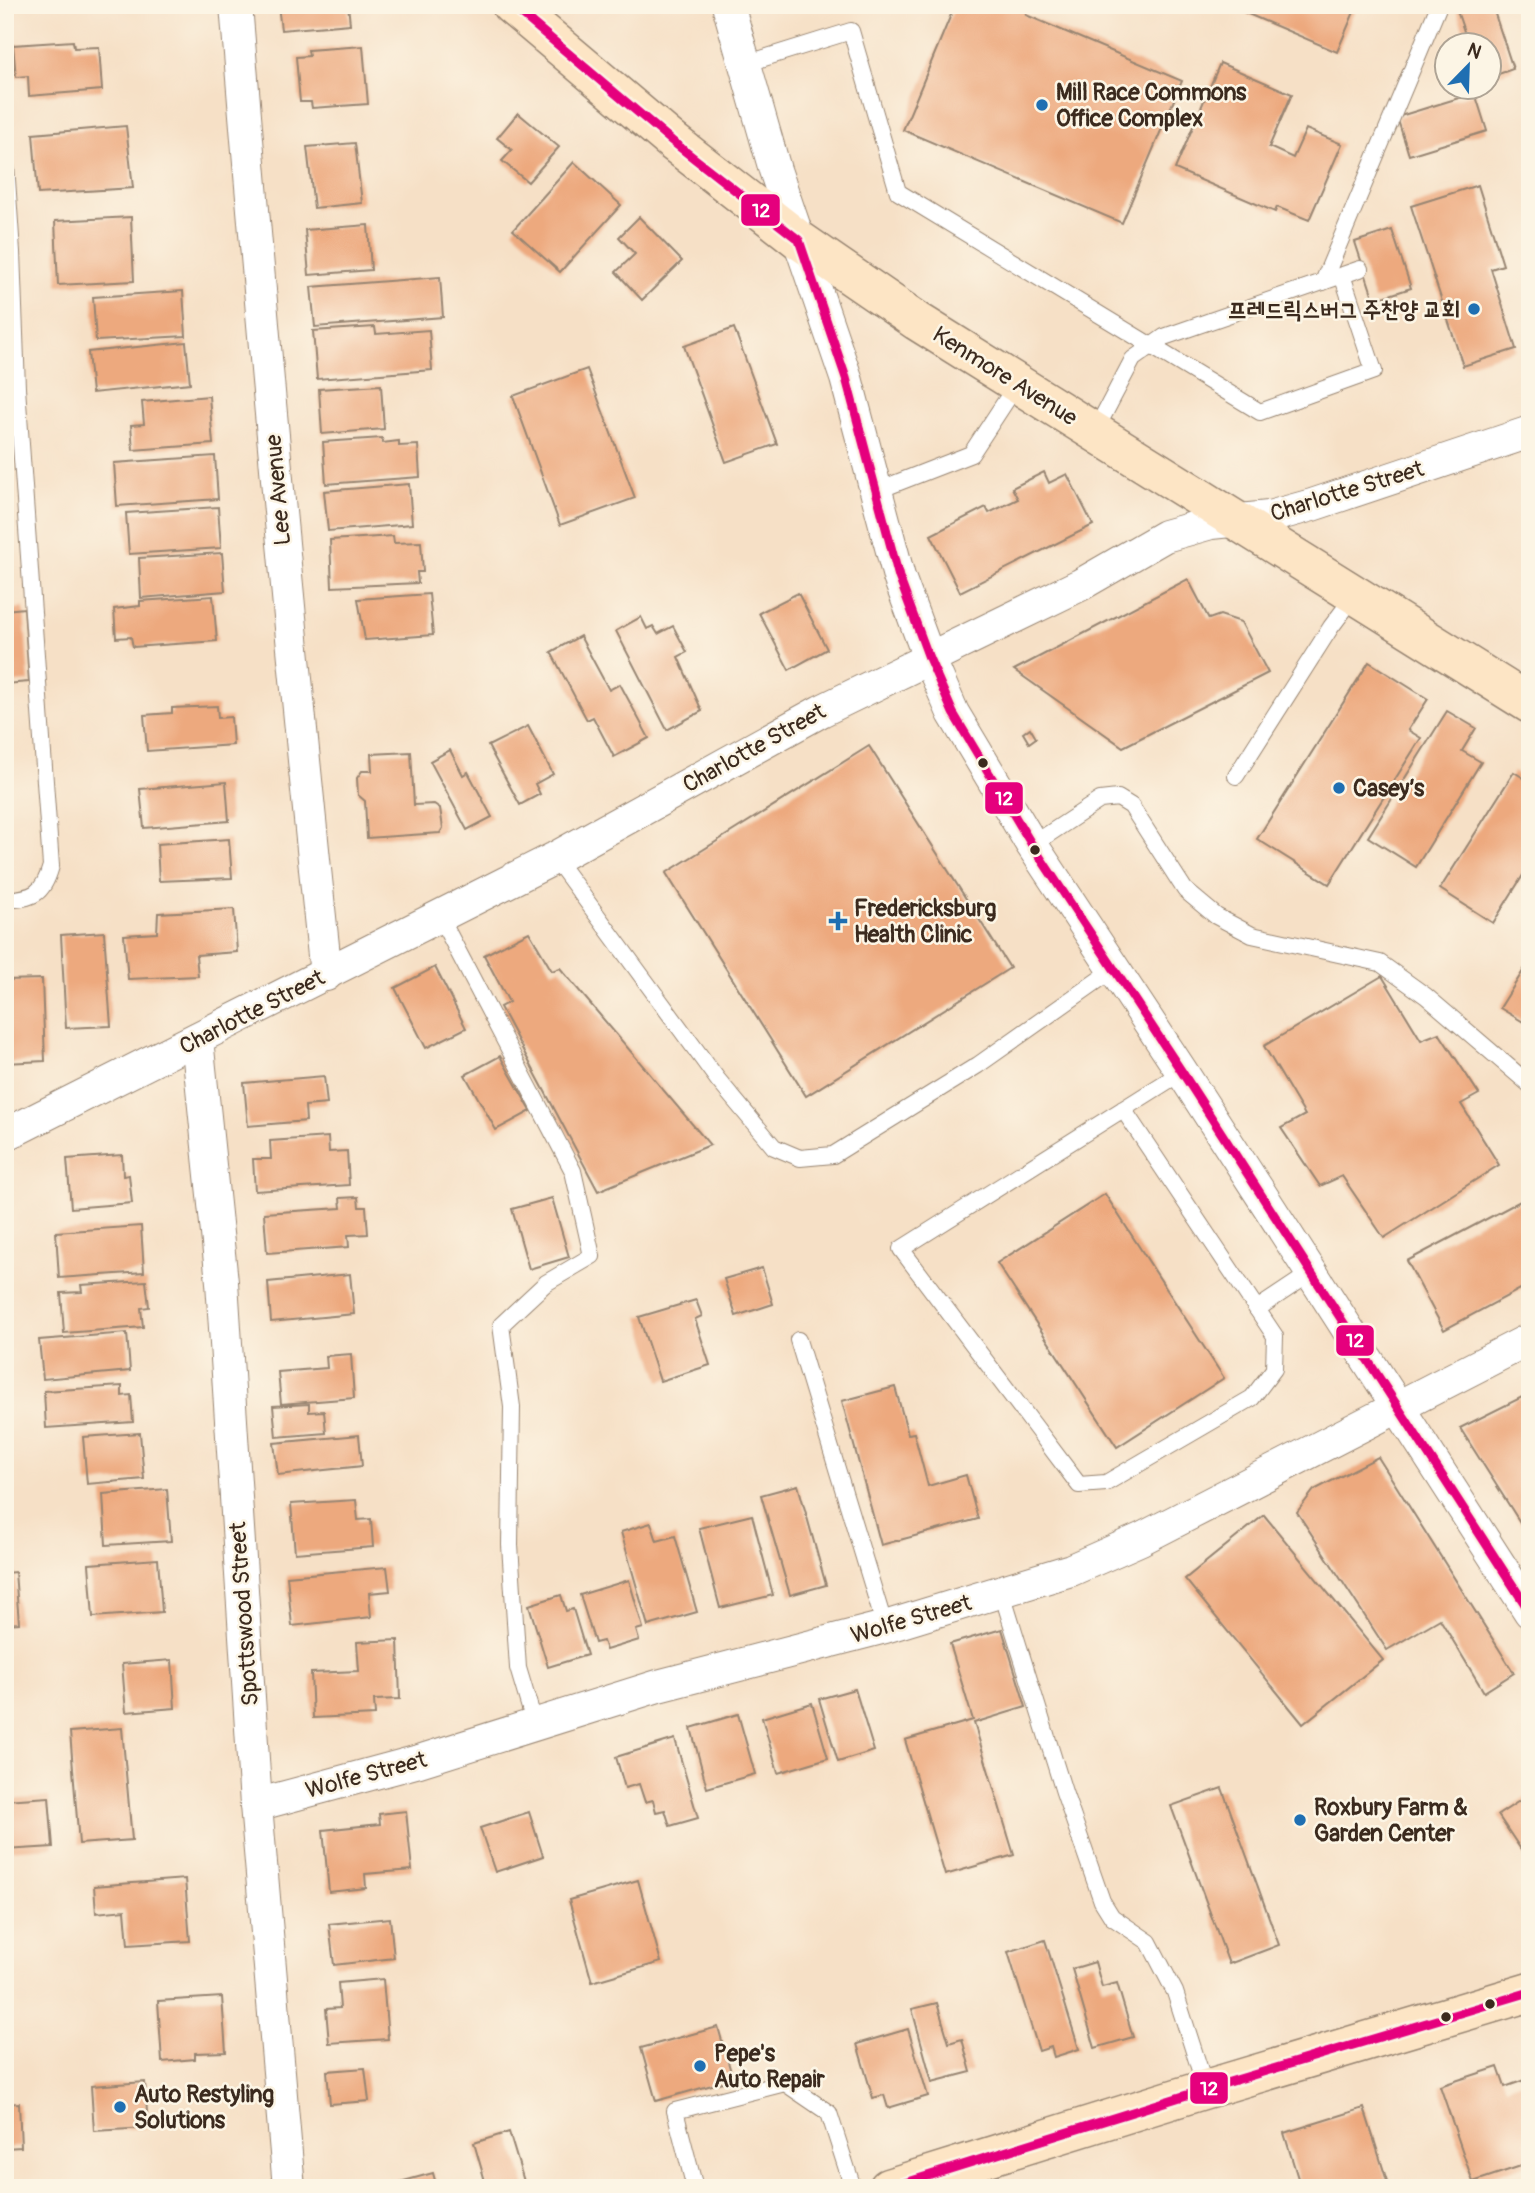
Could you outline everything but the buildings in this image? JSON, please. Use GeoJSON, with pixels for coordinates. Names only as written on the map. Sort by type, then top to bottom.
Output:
{"type":"FeatureCollection","features":[{"type":"Feature","properties":{"kind":"street","name":"Lee Avenue"},"geometry":{"type":"LineString","coordinates":[[236,5],[296,687],[326,975]]}},
{"type":"Feature","properties":{"kind":"street","name":"Kenmore Avenue"},"geometry":{"type":"LineString","coordinates":[[511,5],[672,141],[799,240],[917,321],[1530,704]]}},
{"type":"Feature","properties":{"kind":"street"},"geometry":{"type":"LineString","coordinates":[[728,5],[775,170],[846,378],[899,577],[953,713],[1032,845],[1182,1072],[1530,1612]]}},
{"type":"Feature","properties":{"kind":"street","name":"Charlotte Street"},"geometry":{"type":"LineString","coordinates":[[5,1135],[555,858],[821,711],[1080,585],[1165,536],[1211,523],[1269,517],[1312,505],[1530,432]]}},
{"type":"Feature","properties":{"kind":"street","name":"Spottswood Street"},"geometry":{"type":"LineString","coordinates":[[197,1040],[222,1282],[256,1805],[289,2188]]}},
{"type":"Feature","properties":{"kind":"street","name":"Wolfe Street"},"geometry":{"type":"LineString","coordinates":[[256,1805],[419,1761],[658,1686],[885,1628],[1071,1570],[1141,1539],[1530,1339]]}},
{"type":"Feature","properties":{"kind":"street"},"geometry":{"type":"LineString","coordinates":[[888,2188],[1530,1992]]}},
{"type":"Feature","properties":{"kind":"lane"},"geometry":{"type":"LineString","coordinates":[[1323,282],[1438,5]]}},
{"type":"Feature","properties":{"kind":"lane"},"geometry":{"type":"LineString","coordinates":[[745,64],[851,31],[898,192],[1260,412],[1374,371],[1342,275]]}},
{"type":"Feature","properties":{"kind":"lane"},"geometry":{"type":"LineString","coordinates":[[5,150],[17,388],[51,866],[46,883],[31,898],[5,900]]}},
{"type":"Feature","properties":{"kind":"lane"},"geometry":{"type":"LineString","coordinates":[[1094,433],[1133,359],[1164,337],[1360,269]]}},
{"type":"Feature","properties":{"kind":"lane"},"geometry":{"type":"LineString","coordinates":[[876,491],[971,454],[1017,384]]}},
{"type":"Feature","properties":{"kind":"lane"},"geometry":{"type":"LineString","coordinates":[[1236,776],[1354,595]]}},
{"type":"Feature","properties":{"kind":"lane"},"geometry":{"type":"LineString","coordinates":[[1032,845],[1100,800],[1118,798],[1131,806],[1185,890],[1216,916],[1252,935],[1380,963],[1426,996],[1530,1085]]}},
{"type":"Feature","properties":{"kind":"lane"},"geometry":{"type":"LineString","coordinates":[[555,858],[718,1080],[774,1147],[800,1158],[833,1155],[978,1065],[1114,969]]}},
{"type":"Feature","properties":{"kind":"lane"},"geometry":{"type":"LineString","coordinates":[[440,917],[573,1171],[592,1256],[546,1283],[501,1325],[512,1407],[510,1545],[518,1668],[535,1725]]}},
{"type":"Feature","properties":{"kind":"lane"},"geometry":{"type":"LineString","coordinates":[[1123,1109],[1275,1336],[1274,1369],[1252,1398],[1106,1483],[1079,1485],[901,1249],[1123,1109],[1182,1072]]}},
{"type":"Feature","properties":{"kind":"lane"},"geometry":{"type":"LineString","coordinates":[[1257,1309],[1311,1273]]}},
{"type":"Feature","properties":{"kind":"lane"},"geometry":{"type":"LineString","coordinates":[[798,1340],[885,1628]]}},
{"type":"Feature","properties":{"kind":"lane"},"geometry":{"type":"LineString","coordinates":[[1002,1593],[1064,1793],[1102,1901],[1112,1917],[1149,1942],[1175,1992],[1206,2089]]}},
{"type":"Feature","properties":{"kind":"lane"},"geometry":{"type":"LineString","coordinates":[[695,2188],[675,2111],[785,2083],[829,2113],[853,2188]]}},
{"type":"Feature","properties":{"kind":"transit line","name":"12"},"geometry":{"type":"LineString","coordinates":[[511,5],[672,141],[799,240],[846,378],[899,577],[953,713],[1032,845],[1182,1072],[1530,1612]]}},
{"type":"Feature","properties":{"kind":"transit line","name":"12"},"geometry":{"type":"LineString","coordinates":[[889,2188],[1530,1992]]}},
{"type":"Feature","properties":{"kind":"place","name":"Mill Race Commons Office Complex"},"geometry":{"type":"Point","coordinates":[1042,105]}},
{"type":"Feature","properties":{"kind":"place","name":"프레드릭스버그 주찬양 교회"},"geometry":{"type":"Point","coordinates":[1474,309]}},
{"type":"Feature","properties":{"kind":"place","name":"Casey’s"},"geometry":{"type":"Point","coordinates":[1339,788]}},
{"type":"Feature","properties":{"kind":"place","name":"Fredericksburg Health Clinic"},"geometry":{"type":"Point","coordinates":[838,921]}},
{"type":"Feature","properties":{"kind":"place","name":"Roxbury Farm & Garden Center"},"geometry":{"type":"Point","coordinates":[1300,1820]}},
{"type":"Feature","properties":{"kind":"place","name":"Pepe's Auto Repair"},"geometry":{"type":"Point","coordinates":[700,2066]}},
{"type":"Feature","properties":{"kind":"place","name":"Auto Restyling Solutions"},"geometry":{"type":"Point","coordinates":[120,2107]}}]}
